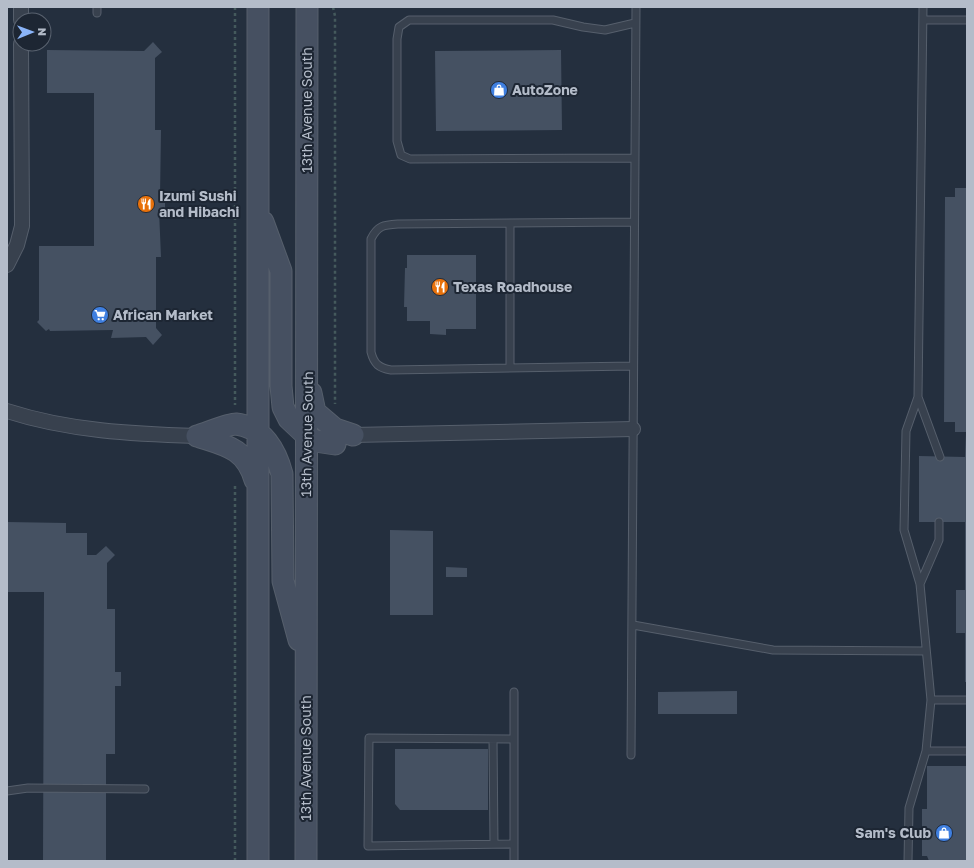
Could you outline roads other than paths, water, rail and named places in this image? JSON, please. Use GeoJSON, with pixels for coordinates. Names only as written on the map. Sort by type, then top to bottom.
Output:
{"type":"FeatureCollection","features":[{"type":"Feature","properties":{"kind":"main road"},"geometry":{"type":"LineString","coordinates":[[258,7],[258,861]]}},
{"type":"Feature","properties":{"kind":"main road","name":"13th Avenue South"},"geometry":{"type":"LineString","coordinates":[[306,861],[306,435],[308,381],[307,7]]}},
{"type":"Feature","properties":{"kind":"main road"},"geometry":{"type":"LineString","coordinates":[[258,208],[281,271],[281,386],[283,407],[289,419],[306,435],[315,441],[344,440]]}},
{"type":"Feature","properties":{"kind":"main road"},"geometry":{"type":"LineString","coordinates":[[197,436],[235,417],[242,416],[249,400],[257,347]]}},
{"type":"Feature","properties":{"kind":"main road"},"geometry":{"type":"LineString","coordinates":[[308,381],[315,412],[335,429],[344,440]]}},
{"type":"Feature","properties":{"kind":"main road"},"geometry":{"type":"LineString","coordinates":[[235,417],[268,441],[278,458],[282,474],[283,581],[306,667]]}},
{"type":"Feature","properties":{"kind":"main road"},"geometry":{"type":"LineString","coordinates":[[197,436],[228,446],[241,453],[249,464],[257,486]]}},
{"type":"Feature","properties":{"kind":"main road"},"geometry":{"type":"LineString","coordinates":[[306,491],[313,469],[324,453],[344,440]]}},
{"type":"Feature","properties":{"kind":"street"},"geometry":{"type":"LineString","coordinates":[[7,265],[17,245],[22,226],[21,52]]}},
{"type":"Feature","properties":{"kind":"street"},"geometry":{"type":"LineString","coordinates":[[7,411],[30,419],[67,426],[114,432],[197,436]]}},
{"type":"Feature","properties":{"kind":"street"},"geometry":{"type":"LineString","coordinates":[[344,440],[633,429]]}},
{"type":"Feature","properties":{"kind":"lane"},"geometry":{"type":"LineString","coordinates":[[631,755],[636,7]]}},
{"type":"Feature","properties":{"kind":"lane"},"geometry":{"type":"LineString","coordinates":[[908,861],[908,808],[926,751],[932,700],[925,651],[920,584],[904,530],[906,430],[918,397],[923,7]]}},
{"type":"Feature","properties":{"kind":"lane"},"geometry":{"type":"LineString","coordinates":[[634,158],[410,159],[401,155],[397,140],[397,39],[399,27],[409,20],[553,20],[583,27],[605,30],[636,23]]}},
{"type":"Feature","properties":{"kind":"lane"},"geometry":{"type":"LineString","coordinates":[[923,20],[967,20]]}},
{"type":"Feature","properties":{"kind":"lane"},"geometry":{"type":"LineString","coordinates":[[633,366],[381,369],[374,360],[371,352],[371,239],[376,230],[385,225],[634,222]]}},
{"type":"Feature","properties":{"kind":"lane"},"geometry":{"type":"LineString","coordinates":[[510,223],[510,368]]}},
{"type":"Feature","properties":{"kind":"lane"},"geometry":{"type":"LineString","coordinates":[[918,397],[940,456]]}},
{"type":"Feature","properties":{"kind":"lane"},"geometry":{"type":"LineString","coordinates":[[920,584],[939,540],[939,522]]}},
{"type":"Feature","properties":{"kind":"lane"},"geometry":{"type":"LineString","coordinates":[[633,625],[773,650],[925,651]]}},
{"type":"Feature","properties":{"kind":"lane"},"geometry":{"type":"LineString","coordinates":[[514,692],[514,861]]}},
{"type":"Feature","properties":{"kind":"lane"},"geometry":{"type":"LineString","coordinates":[[932,700],[967,700]]}},
{"type":"Feature","properties":{"kind":"lane"},"geometry":{"type":"LineString","coordinates":[[514,739],[368,738],[368,846],[514,844]]}},
{"type":"Feature","properties":{"kind":"lane"},"geometry":{"type":"LineString","coordinates":[[493,739],[494,844]]}},
{"type":"Feature","properties":{"kind":"lane"},"geometry":{"type":"LineString","coordinates":[[926,751],[967,751]]}},
{"type":"Feature","properties":{"kind":"lane"},"geometry":{"type":"LineString","coordinates":[[7,791],[28,788],[145,789]]}},
{"type":"Feature","properties":{"kind":"place","name":"AutoZone"},"geometry":{"type":"Point","coordinates":[499,90]}},
{"type":"Feature","properties":{"kind":"place","name":"Izumi Sushi and Hibachi"},"geometry":{"type":"Point","coordinates":[146,204]}},
{"type":"Feature","properties":{"kind":"place","name":"Texas Roadhouse"},"geometry":{"type":"Point","coordinates":[440,287]}},
{"type":"Feature","properties":{"kind":"place","name":"African Market"},"geometry":{"type":"Point","coordinates":[100,315]}},
{"type":"Feature","properties":{"kind":"place","name":"Sam's Club"},"geometry":{"type":"Point","coordinates":[944,833]}}]}
